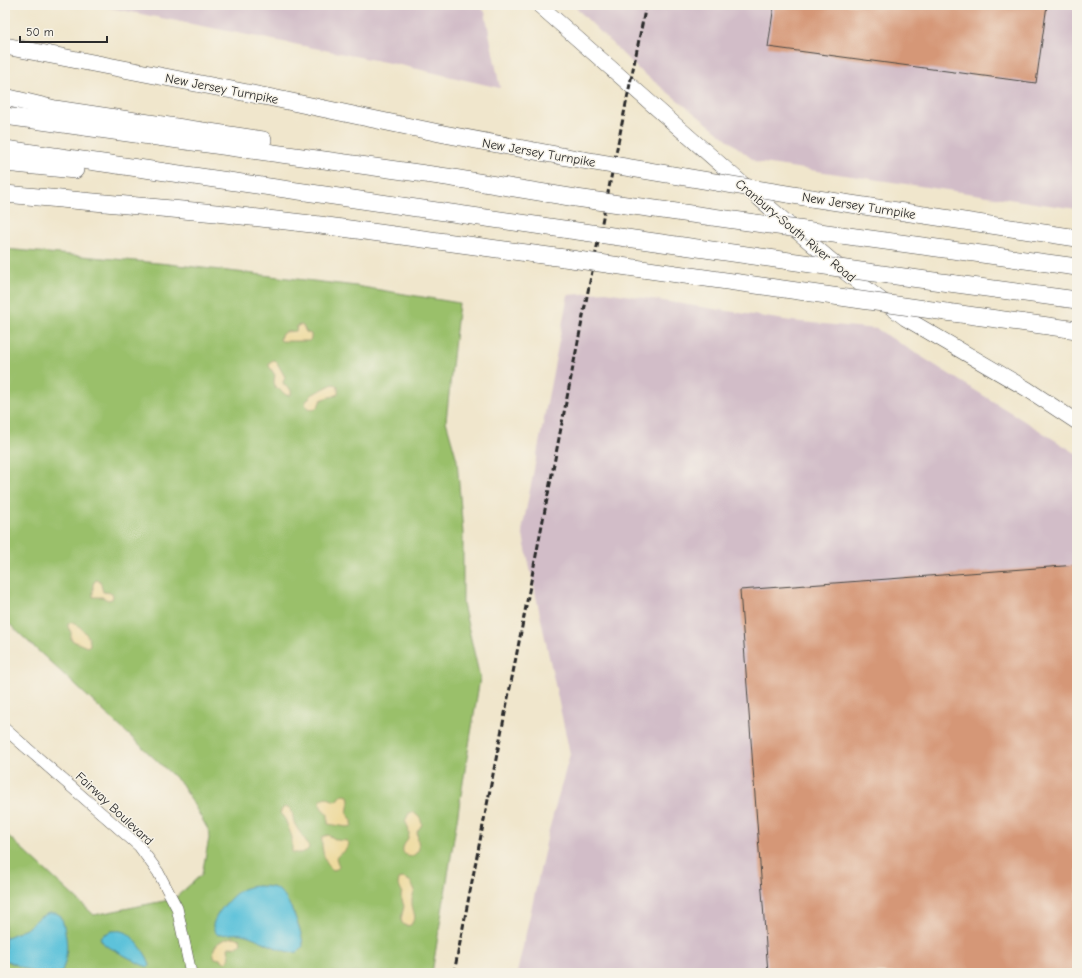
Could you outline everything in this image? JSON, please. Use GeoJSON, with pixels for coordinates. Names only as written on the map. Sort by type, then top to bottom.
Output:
{"type":"FeatureCollection","features":[{"type":"Feature","properties":{"kind":"highway"},"geometry":{"type":"LineString","coordinates":[[5,35],[142,62],[203,76],[274,98]]}},
{"type":"Feature","properties":{"kind":"highway","name":"New Jersey Turnpike"},"geometry":{"type":"LineString","coordinates":[[5,46],[274,98],[444,134],[583,160],[811,198],[1077,238]]}},
{"type":"Feature","properties":{"kind":"highway"},"geometry":{"type":"LineString","coordinates":[[5,97],[55,109],[310,148],[447,177]]}},
{"type":"Feature","properties":{"kind":"highway"},"geometry":{"type":"LineString","coordinates":[[5,116],[447,177],[576,198],[1077,267]]}},
{"type":"Feature","properties":{"kind":"highway"},"geometry":{"type":"LineString","coordinates":[[5,149],[889,275],[1077,300]]}},
{"type":"Feature","properties":{"kind":"highway"},"geometry":{"type":"LineString","coordinates":[[5,163],[250,184]]}},
{"type":"Feature","properties":{"kind":"highway"},"geometry":{"type":"LineString","coordinates":[[5,194],[216,213],[335,227],[1077,330]]}},
{"type":"Feature","properties":{"kind":"highway"},"geometry":{"type":"LineString","coordinates":[[5,206],[122,213],[216,213]]}},
{"type":"Feature","properties":{"kind":"main road","name":"Cranbury-South River Road"},"geometry":{"type":"LineString","coordinates":[[539,5],[846,273],[905,318],[1027,389],[1077,422]]}},
{"type":"Feature","properties":{"kind":"street","name":"Fairway Boulevard"},"geometry":{"type":"LineString","coordinates":[[5,729],[139,846],[158,872],[176,908],[191,973]]}},
{"type":"Feature","properties":{"kind":"shaded area"},"geometry":{"type":"Polygon","coordinates":[[[95,5],[478,5],[485,12],[500,88],[400,65],[95,5]]]}},
{"type":"Feature","properties":{"kind":"shaded area"},"geometry":{"type":"Polygon","coordinates":[[[573,5],[1077,5],[1077,209],[756,162],[637,68],[573,5]]]}},
{"type":"Feature","properties":{"kind":"shaded area"},"geometry":{"type":"Polygon","coordinates":[[[606,292],[791,321],[877,329],[1077,454],[1077,973],[517,973],[549,830],[570,754],[522,531],[568,295],[606,292]]]}},
{"type":"Feature","properties":{"kind":"green space"},"geometry":{"type":"Polygon","coordinates":[[[5,249],[169,264],[356,286],[459,303],[446,421],[457,460],[463,533],[463,604],[480,678],[432,973],[5,973],[5,833],[94,915],[174,899],[202,874],[210,833],[182,784],[5,620],[5,249]]]}},
{"type":"Feature","properties":{"kind":"sand"},"geometry":{"type":"Polygon","coordinates":[[[301,325],[306,332],[311,334],[311,339],[309,341],[280,340],[281,335],[285,332],[296,331],[297,326],[301,325]]]}},
{"type":"Feature","properties":{"kind":"sand"},"geometry":{"type":"Polygon","coordinates":[[[273,360],[276,361],[285,377],[283,382],[284,385],[291,390],[291,395],[286,395],[275,387],[275,375],[269,366],[270,362],[273,360]]]}},
{"type":"Feature","properties":{"kind":"sand"},"geometry":{"type":"Polygon","coordinates":[[[333,384],[337,385],[337,395],[322,400],[316,408],[312,409],[306,406],[305,404],[307,400],[313,394],[333,384]]]}},
{"type":"Feature","properties":{"kind":"sand"},"geometry":{"type":"Polygon","coordinates":[[[96,580],[100,581],[103,592],[112,593],[112,599],[108,600],[102,597],[93,597],[93,584],[96,580]]]}},
{"type":"Feature","properties":{"kind":"sand"},"geometry":{"type":"Polygon","coordinates":[[[72,622],[89,638],[90,645],[87,647],[71,640],[71,632],[68,624],[72,622]]]}},
{"type":"Feature","properties":{"kind":"sand"},"geometry":{"type":"Polygon","coordinates":[[[344,795],[348,796],[349,801],[347,814],[352,820],[352,826],[347,827],[328,824],[328,815],[320,805],[321,800],[326,797],[334,801],[338,800],[344,795]]]}},
{"type":"Feature","properties":{"kind":"sand"},"geometry":{"type":"Polygon","coordinates":[[[288,807],[292,812],[296,826],[309,848],[304,852],[292,852],[292,837],[285,819],[280,813],[283,808],[288,807]]]}},
{"type":"Feature","properties":{"kind":"sand"},"geometry":{"type":"Polygon","coordinates":[[[413,812],[420,818],[422,824],[417,832],[419,849],[414,855],[409,857],[403,850],[409,836],[408,827],[405,821],[409,813],[413,812]]]}},
{"type":"Feature","properties":{"kind":"sand"},"geometry":{"type":"Polygon","coordinates":[[[328,835],[337,840],[347,841],[349,844],[346,849],[336,858],[339,867],[332,870],[325,859],[322,846],[322,837],[328,835]]]}},
{"type":"Feature","properties":{"kind":"sand"},"geometry":{"type":"Polygon","coordinates":[[[403,878],[410,881],[415,890],[412,905],[415,917],[411,925],[406,926],[402,923],[401,919],[404,906],[401,897],[402,891],[398,885],[399,879],[403,878]]]}},
{"type":"Feature","properties":{"kind":"sand"},"geometry":{"type":"Polygon","coordinates":[[[235,937],[240,939],[241,944],[238,946],[229,947],[230,958],[226,963],[215,958],[214,949],[218,943],[235,937]]]}},
{"type":"Feature","properties":{"kind":"water"},"geometry":{"type":"Polygon","coordinates":[[[255,886],[275,888],[282,893],[286,899],[301,933],[303,946],[298,952],[286,951],[243,934],[218,935],[215,932],[213,927],[216,918],[227,902],[240,891],[255,886]]]}},
{"type":"Feature","properties":{"kind":"water"},"geometry":{"type":"Polygon","coordinates":[[[49,913],[56,913],[61,916],[65,930],[67,952],[61,973],[35,973],[5,960],[5,938],[26,929],[40,917],[49,913]]]}},
{"type":"Feature","properties":{"kind":"water"},"geometry":{"type":"Polygon","coordinates":[[[112,931],[123,931],[132,937],[144,953],[150,966],[148,967],[142,965],[105,945],[100,937],[112,931]]]}},
{"type":"Feature","properties":{"kind":"building"},"geometry":{"type":"Polygon","coordinates":[[[774,5],[1047,5],[1036,83],[768,47],[774,5]]]}},
{"type":"Feature","properties":{"kind":"building"},"geometry":{"type":"Polygon","coordinates":[[[1077,565],[1077,973],[768,973],[740,590],[1077,565]]]}},
{"type":"Feature","properties":{"kind":"railway"},"geometry":{"type":"LineString","coordinates":[[454,973],[583,316],[646,5]]}}]}
